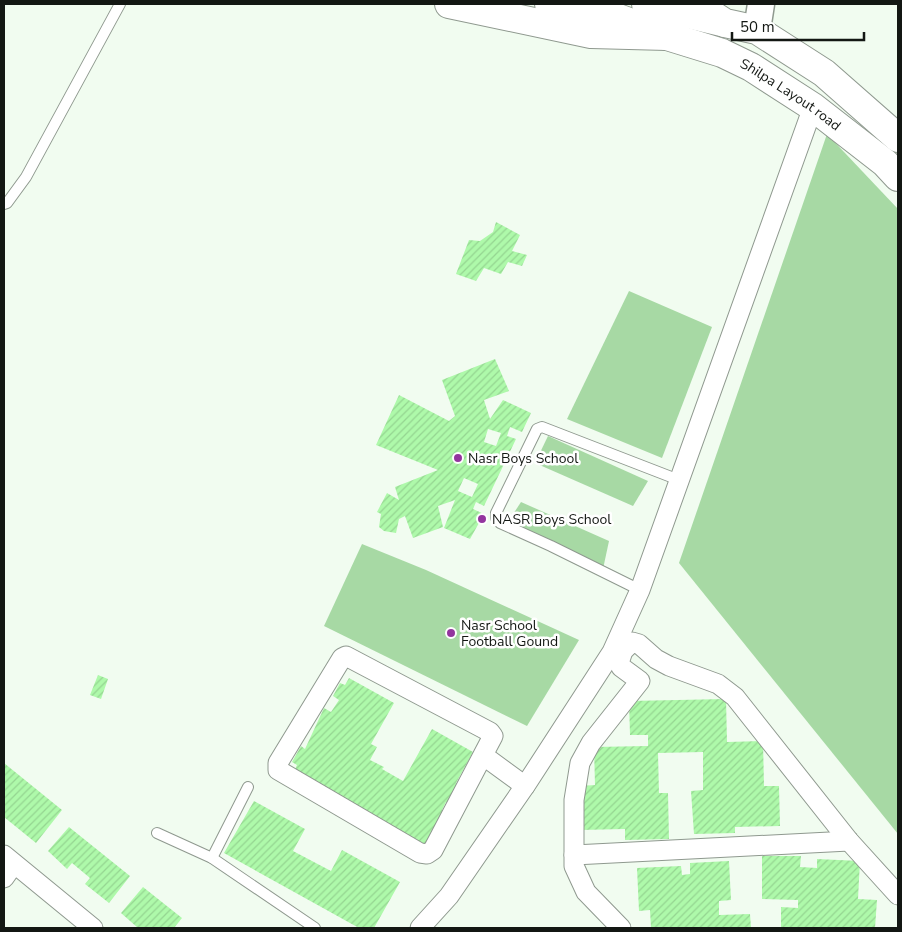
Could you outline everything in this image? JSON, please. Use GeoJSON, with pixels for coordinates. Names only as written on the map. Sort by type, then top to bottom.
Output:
{"type":"FeatureCollection","features":[{"type":"Feature","properties":{"kind":"main road"},"geometry":{"type":"LineString","coordinates":[[448,4],[591,34],[667,36]]}},
{"type":"Feature","properties":{"kind":"main road"},"geometry":{"type":"LineString","coordinates":[[549,4],[618,18],[667,36]]}},
{"type":"Feature","properties":{"kind":"main road"},"geometry":{"type":"LineString","coordinates":[[646,4],[758,30],[824,73],[898,138]]}},
{"type":"Feature","properties":{"kind":"main road"},"geometry":{"type":"LineString","coordinates":[[696,4],[725,23]]}},
{"type":"Feature","properties":{"kind":"main road"},"geometry":{"type":"LineString","coordinates":[[758,30],[761,4]]}},
{"type":"Feature","properties":{"kind":"main road","name":"Shilpa Layout road"},"geometry":{"type":"LineString","coordinates":[[667,36],[722,53],[751,68],[813,107],[885,163],[898,177]]}},
{"type":"Feature","properties":{"kind":"street"},"geometry":{"type":"LineString","coordinates":[[420,928],[450,896],[526,786],[625,652],[640,590],[813,107]]}},
{"type":"Feature","properties":{"kind":"street"},"geometry":{"type":"LineString","coordinates":[[625,652],[656,659],[669,666],[718,684],[736,697],[849,841],[898,895]]}},
{"type":"Feature","properties":{"kind":"street"},"geometry":{"type":"LineString","coordinates":[[621,928],[586,892],[574,866],[574,800],[580,763],[590,743],[640,681],[625,652]]}},
{"type":"Feature","properties":{"kind":"street"},"geometry":{"type":"LineString","coordinates":[[346,656],[490,732],[493,736],[492,742],[484,756],[433,850],[427,854],[420,853],[278,770],[278,764],[342,658],[346,656]]}},
{"type":"Feature","properties":{"kind":"street"},"geometry":{"type":"LineString","coordinates":[[484,756],[526,786]]}},
{"type":"Feature","properties":{"kind":"street"},"geometry":{"type":"LineString","coordinates":[[574,855],[849,841]]}},
{"type":"Feature","properties":{"kind":"street"},"geometry":{"type":"LineString","coordinates":[[7,865],[93,928]]}},
{"type":"Feature","properties":{"kind":"lane"},"geometry":{"type":"LineString","coordinates":[[4,204],[7,203],[26,177],[120,4]]}},
{"type":"Feature","properties":{"kind":"lane"},"geometry":{"type":"LineString","coordinates":[[640,590],[500,523],[496,518],[496,513],[537,429],[542,427],[679,480]]}},
{"type":"Feature","properties":{"kind":"lane"},"geometry":{"type":"LineString","coordinates":[[212,858],[248,787]]}},
{"type":"Feature","properties":{"kind":"lane"},"geometry":{"type":"LineString","coordinates":[[158,833],[212,858],[315,928]]}},
{"type":"Feature","properties":{"kind":"green space"},"geometry":{"type":"Polygon","coordinates":[[[827,134],[898,209],[898,834],[679,563],[827,134]]]}},
{"type":"Feature","properties":{"kind":"green space"},"geometry":{"type":"Polygon","coordinates":[[[629,291],[712,327],[662,458],[567,419],[629,291]]]}},
{"type":"Feature","properties":{"kind":"green space"},"geometry":{"type":"Polygon","coordinates":[[[548,436],[648,481],[633,506],[535,463],[548,436]]]}},
{"type":"Feature","properties":{"kind":"green space"},"geometry":{"type":"Polygon","coordinates":[[[521,502],[609,541],[603,569],[508,522],[521,502]]]}},
{"type":"Feature","properties":{"kind":"green space","name":"Nasr School Football Gound"},"geometry":{"type":"Polygon","coordinates":[[[362,544],[426,570],[579,640],[527,726],[324,626],[362,544]]]}},
{"type":"Feature","properties":{"kind":"building"},"geometry":{"type":"Polygon","coordinates":[[[496,222],[520,235],[512,251],[527,255],[522,266],[508,262],[501,274],[484,268],[476,281],[456,274],[469,240],[480,241],[493,232],[496,222]]]}},
{"type":"Feature","properties":{"kind":"building","name":"Nasr Boys School"},"geometry":{"type":"Polygon","coordinates":[[[495,359],[509,391],[484,400],[490,419],[503,400],[531,413],[522,432],[510,427],[507,436],[516,439],[484,506],[476,502],[473,509],[484,514],[470,539],[444,528],[455,500],[438,506],[443,527],[413,538],[405,516],[399,519],[396,533],[384,531],[379,527],[381,514],[377,512],[387,493],[399,500],[395,487],[438,470],[376,445],[399,395],[449,421],[455,416],[442,380],[495,359]],[[488,429],[484,442],[496,446],[501,433],[488,429]],[[464,478],[458,491],[472,497],[478,484],[464,478]]]}},
{"type":"Feature","properties":{"kind":"building"},"geometry":{"type":"Polygon","coordinates":[[[98,675],[108,679],[101,699],[90,695],[98,675]]]}},
{"type":"Feature","properties":{"kind":"building"},"geometry":{"type":"Polygon","coordinates":[[[349,678],[394,703],[371,744],[377,747],[370,760],[384,767],[382,769],[403,781],[432,729],[473,752],[456,783],[461,785],[450,804],[446,802],[442,810],[445,811],[423,850],[292,776],[297,765],[292,762],[301,746],[305,749],[324,708],[331,712],[339,700],[333,696],[340,683],[345,685],[349,678]]]}},
{"type":"Feature","properties":{"kind":"building"},"geometry":{"type":"Polygon","coordinates":[[[726,699],[727,742],[763,741],[764,786],[779,786],[780,826],[735,827],[735,833],[694,834],[691,791],[703,790],[703,752],[658,753],[659,793],[668,793],[669,839],[625,840],[625,829],[581,830],[580,786],[595,785],[594,747],[648,746],[648,735],[630,735],[629,701],[726,699]]]}},
{"type":"Feature","properties":{"kind":"building"},"geometry":{"type":"Polygon","coordinates":[[[4,763],[62,810],[36,843],[4,817],[4,763]]]}},
{"type":"Feature","properties":{"kind":"building"},"geometry":{"type":"Polygon","coordinates":[[[254,801],[305,829],[293,851],[331,871],[342,850],[400,882],[374,928],[359,928],[224,853],[254,801]]]}},
{"type":"Feature","properties":{"kind":"building"},"geometry":{"type":"Polygon","coordinates":[[[69,827],[130,876],[109,903],[85,884],[90,878],[72,863],[67,869],[48,851],[69,827]]]}},
{"type":"Feature","properties":{"kind":"building"},"geometry":{"type":"Polygon","coordinates":[[[762,856],[801,856],[800,867],[817,868],[817,859],[860,861],[858,899],[877,900],[875,928],[781,928],[781,907],[798,908],[798,900],[762,899],[762,856]]]}},
{"type":"Feature","properties":{"kind":"building"},"geometry":{"type":"Polygon","coordinates":[[[729,861],[731,900],[719,901],[719,915],[750,914],[751,928],[651,928],[650,910],[639,911],[637,868],[681,866],[682,875],[690,874],[690,863],[729,861]]]}},
{"type":"Feature","properties":{"kind":"building"},"geometry":{"type":"Polygon","coordinates":[[[143,887],[182,918],[174,928],[138,928],[121,913],[143,887]]]}},
{"type":"Feature","properties":{"kind":"place","name":"Nasr Boys School"},"geometry":{"type":"Point","coordinates":[458,458]}},
{"type":"Feature","properties":{"kind":"place","name":"NASR Boys School"},"geometry":{"type":"Point","coordinates":[482,519]}},
{"type":"Feature","properties":{"kind":"place","name":"Nasr School Football Gound"},"geometry":{"type":"Point","coordinates":[451,633]}}]}
